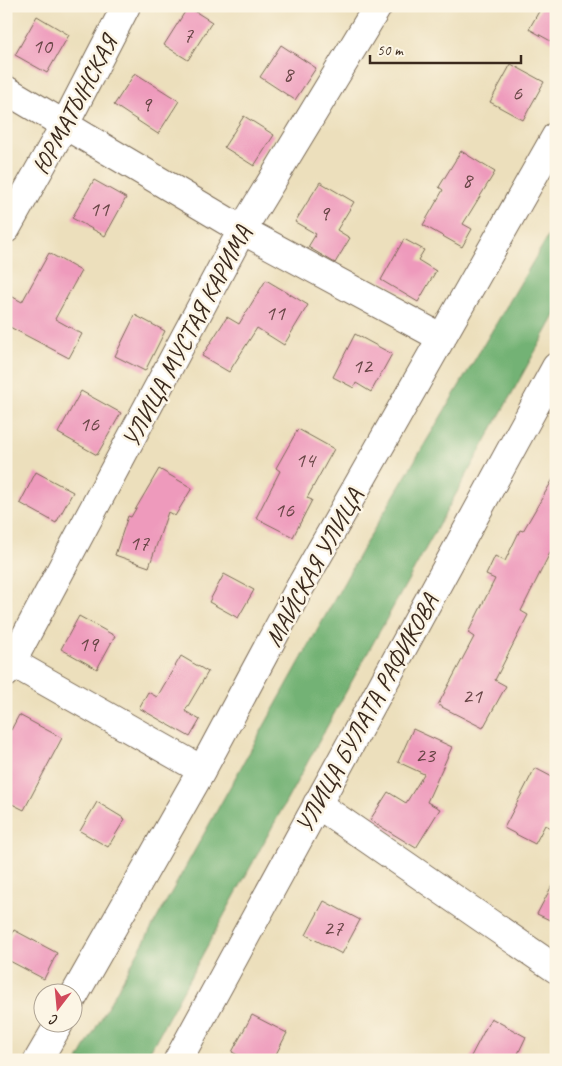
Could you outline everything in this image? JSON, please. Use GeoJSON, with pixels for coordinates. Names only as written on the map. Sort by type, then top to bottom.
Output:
{"type":"FeatureCollection","features":[{"type":"Feature","properties":{"kind":"street","name":"ЮРМАТЫНСКАЯ"},"geometry":{"type":"LineString","coordinates":[[6,229],[65,124],[126,6]]}},
{"type":"Feature","properties":{"kind":"street","name":"УЛИЦА МУСТАЯ КАРИМА"},"geometry":{"type":"LineString","coordinates":[[8,665],[242,230],[378,6]]}},
{"type":"Feature","properties":{"kind":"street"},"geometry":{"type":"LineString","coordinates":[[6,90],[242,230],[442,338]]}},
{"type":"Feature","properties":{"kind":"street","name":"МАЙСКАЯ УЛИЦА"},"geometry":{"type":"LineString","coordinates":[[81,984],[202,770],[299,589],[556,136]]}},
{"type":"Feature","properties":{"kind":"street","name":"УЛИЦА БУЛАТА РАФИКОВА"},"geometry":{"type":"LineString","coordinates":[[178,1060],[317,804],[548,399],[556,366]]}},
{"type":"Feature","properties":{"kind":"street"},"geometry":{"type":"LineString","coordinates":[[8,665],[202,770]]}},
{"type":"Feature","properties":{"kind":"street"},"geometry":{"type":"LineString","coordinates":[[317,804],[556,969]]}},
{"type":"Feature","properties":{"kind":"street"},"geometry":{"type":"LineString","coordinates":[[38,1060],[53,1034]]}},
{"type":"Feature","properties":{"kind":"green space"},"geometry":{"type":"Polygon","coordinates":[[[556,223],[556,314],[347,690],[145,1060],[78,1060],[367,541],[556,223]]]}},
{"type":"Feature","properties":{"kind":"building"},"geometry":{"type":"Polygon","coordinates":[[[542,6],[556,6],[556,44],[529,29],[542,6]]]}},
{"type":"Feature","properties":{"kind":"building"},"geometry":{"type":"Polygon","coordinates":[[[188,7],[212,22],[188,60],[164,45],[188,7]]]}},
{"type":"Feature","properties":{"kind":"building"},"geometry":{"type":"Polygon","coordinates":[[[37,16],[69,35],[47,73],[15,55],[37,16]]]}},
{"type":"Feature","properties":{"kind":"building"},"geometry":{"type":"Polygon","coordinates":[[[281,45],[316,68],[295,100],[260,77],[281,45]]]}},
{"type":"Feature","properties":{"kind":"building"},"geometry":{"type":"Polygon","coordinates":[[[511,64],[544,82],[523,120],[490,102],[511,64]]]}},
{"type":"Feature","properties":{"kind":"building"},"geometry":{"type":"Polygon","coordinates":[[[135,73],[179,101],[158,134],[114,105],[135,73]]]}},
{"type":"Feature","properties":{"kind":"building"},"geometry":{"type":"Polygon","coordinates":[[[244,116],[274,135],[254,166],[224,147],[244,116]]]}},
{"type":"Feature","properties":{"kind":"building"},"geometry":{"type":"Polygon","coordinates":[[[461,151],[495,172],[463,224],[472,229],[462,247],[423,225],[443,190],[439,187],[461,151]]]}},
{"type":"Feature","properties":{"kind":"building"},"geometry":{"type":"Polygon","coordinates":[[[94,180],[126,198],[105,236],[72,218],[94,180]]]}},
{"type":"Feature","properties":{"kind":"building"},"geometry":{"type":"Polygon","coordinates":[[[320,182],[354,202],[337,230],[350,238],[335,263],[308,247],[316,234],[295,222],[320,182]]]}},
{"type":"Feature","properties":{"kind":"building"},"geometry":{"type":"Polygon","coordinates":[[[404,239],[424,250],[418,260],[436,271],[418,302],[381,280],[404,239]]]}},
{"type":"Feature","properties":{"kind":"building"},"geometry":{"type":"Polygon","coordinates":[[[49,253],[81,271],[55,319],[82,334],[69,358],[6,325],[6,305],[11,296],[22,302],[49,253]]]}},
{"type":"Feature","properties":{"kind":"building"},"geometry":{"type":"Polygon","coordinates":[[[266,280],[308,305],[284,345],[257,328],[229,372],[202,356],[227,317],[239,324],[266,280]]]}},
{"type":"Feature","properties":{"kind":"building"},"geometry":{"type":"Polygon","coordinates":[[[135,315],[165,331],[145,371],[115,356],[135,315]]]}},
{"type":"Feature","properties":{"kind":"building"},"geometry":{"type":"Polygon","coordinates":[[[355,334],[392,354],[371,392],[356,383],[354,388],[333,377],[355,334]]]}},
{"type":"Feature","properties":{"kind":"building"},"geometry":{"type":"Polygon","coordinates":[[[81,391],[121,413],[97,455],[58,433],[81,391]]]}},
{"type":"Feature","properties":{"kind":"building"},"geometry":{"type":"Polygon","coordinates":[[[298,429],[334,449],[307,498],[312,500],[293,537],[256,518],[280,471],[276,468],[298,429]]]}},
{"type":"Feature","properties":{"kind":"building"},"geometry":{"type":"Polygon","coordinates":[[[159,469],[192,488],[175,516],[168,512],[149,567],[115,555],[128,516],[131,517],[159,469]]]}},
{"type":"Feature","properties":{"kind":"building"},"geometry":{"type":"Polygon","coordinates":[[[36,472],[73,492],[56,523],[20,503],[36,472]]]}},
{"type":"Feature","properties":{"kind":"building"},"geometry":{"type":"Polygon","coordinates":[[[556,474],[556,541],[521,611],[528,615],[495,680],[506,686],[483,728],[438,705],[474,637],[468,633],[495,579],[486,575],[495,556],[505,561],[520,530],[523,531],[556,474]]]}},
{"type":"Feature","properties":{"kind":"building"},"geometry":{"type":"Polygon","coordinates":[[[224,574],[254,590],[238,618],[209,602],[224,574]]]}},
{"type":"Feature","properties":{"kind":"building"},"geometry":{"type":"Polygon","coordinates":[[[79,616],[115,636],[97,669],[61,649],[79,616]]]}},
{"type":"Feature","properties":{"kind":"building"},"geometry":{"type":"Polygon","coordinates":[[[181,656],[208,672],[185,711],[200,720],[190,737],[139,708],[148,692],[157,697],[181,656]]]}},
{"type":"Feature","properties":{"kind":"building"},"geometry":{"type":"Polygon","coordinates":[[[19,715],[62,738],[24,810],[6,801],[6,728],[11,730],[19,715]]]}},
{"type":"Feature","properties":{"kind":"building"},"geometry":{"type":"Polygon","coordinates":[[[413,729],[452,747],[427,802],[440,809],[416,848],[370,820],[388,792],[406,803],[424,774],[398,762],[413,729]]]}},
{"type":"Feature","properties":{"kind":"building"},"geometry":{"type":"Polygon","coordinates":[[[535,768],[556,779],[556,830],[545,825],[535,844],[504,828],[535,768]]]}},
{"type":"Feature","properties":{"kind":"building"},"geometry":{"type":"Polygon","coordinates":[[[97,802],[125,819],[108,847],[80,831],[97,802]]]}},
{"type":"Feature","properties":{"kind":"building"},"geometry":{"type":"Polygon","coordinates":[[[556,878],[556,923],[537,914],[556,878]]]}},
{"type":"Feature","properties":{"kind":"building"},"geometry":{"type":"Polygon","coordinates":[[[324,901],[360,920],[342,954],[306,935],[324,901]]]}},
{"type":"Feature","properties":{"kind":"building"},"geometry":{"type":"Polygon","coordinates":[[[14,930],[57,953],[44,979],[6,959],[6,946],[14,930]]]}},
{"type":"Feature","properties":{"kind":"building"},"geometry":{"type":"Polygon","coordinates":[[[252,1015],[287,1033],[273,1060],[247,1060],[232,1052],[252,1015]]]}},
{"type":"Feature","properties":{"kind":"building"},"geometry":{"type":"Polygon","coordinates":[[[491,1018],[526,1037],[515,1060],[469,1060],[491,1018]]]}}]}
